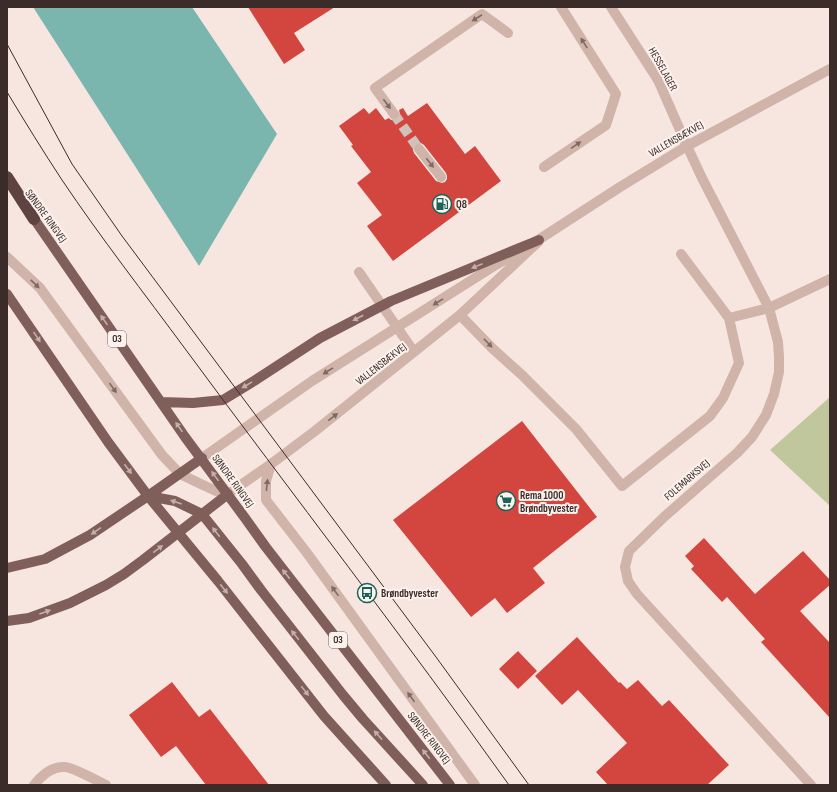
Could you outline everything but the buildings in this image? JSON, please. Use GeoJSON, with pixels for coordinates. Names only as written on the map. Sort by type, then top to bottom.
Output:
{"type":"FeatureCollection","features":[{"type":"Feature","properties":{"kind":"highway"},"geometry":{"type":"LineString","coordinates":[[7,177],[34,219]]}},
{"type":"Feature","properties":{"kind":"main road","name":"SØNDRE RINGVEJ"},"geometry":{"type":"LineString","coordinates":[[7,183],[34,219],[161,402],[264,546],[450,785]]}},
{"type":"Feature","properties":{"kind":"main road"},"geometry":{"type":"LineString","coordinates":[[161,402],[193,403],[223,400],[320,338],[382,305],[539,240]]}},
{"type":"Feature","properties":{"kind":"main road"},"geometry":{"type":"LineString","coordinates":[[7,294],[108,442],[148,496],[179,532],[324,716],[386,785]]}},
{"type":"Feature","properties":{"kind":"main road"},"geometry":{"type":"LineString","coordinates":[[7,568],[45,559],[90,535],[202,458]]}},
{"type":"Feature","properties":{"kind":"main road"},"geometry":{"type":"LineString","coordinates":[[7,621],[29,618],[70,603],[106,585],[143,560],[228,494]]}},
{"type":"Feature","properties":{"kind":"main road"},"geometry":{"type":"LineString","coordinates":[[148,496],[176,501],[202,514],[343,695],[423,785]]}},
{"type":"Feature","properties":{"kind":"street"},"geometry":{"type":"LineString","coordinates":[[544,167],[606,125],[616,94],[561,7]]}},
{"type":"Feature","properties":{"kind":"street","name":"HESSELAGER"},"geometry":{"type":"LineString","coordinates":[[611,7],[658,80],[687,146]]}},
{"type":"Feature","properties":{"kind":"street"},"geometry":{"type":"LineString","coordinates":[[394,114],[375,88],[482,14],[508,33]]}},
{"type":"Feature","properties":{"kind":"street","name":"VALLENSBÆKVEJ"},"geometry":{"type":"LineString","coordinates":[[202,458],[312,381],[494,266],[539,240],[614,191],[687,146],[830,69]]}},
{"type":"Feature","properties":{"kind":"street","name":"FOLEMARKSVEJ"},"geometry":{"type":"LineString","coordinates":[[687,146],[769,308],[778,342],[779,372],[774,394],[766,415],[752,437],[737,453],[664,517],[629,551],[625,567],[628,581],[636,594],[811,785]]}},
{"type":"Feature","properties":{"kind":"street"},"geometry":{"type":"LineString","coordinates":[[418,149],[441,177]]}},
{"type":"Feature","properties":{"kind":"street","name":"VALLENSBÆKVEJ"},"geometry":{"type":"LineString","coordinates":[[228,494],[315,431],[460,315],[539,240]]}},
{"type":"Feature","properties":{"kind":"street"},"geometry":{"type":"LineString","coordinates":[[460,315],[576,429],[622,486],[710,416],[723,398],[739,363],[729,318],[682,254]]}},
{"type":"Feature","properties":{"kind":"street"},"geometry":{"type":"LineString","coordinates":[[7,257],[40,288],[162,455],[180,474],[203,486],[228,494]]}},
{"type":"Feature","properties":{"kind":"street"},"geometry":{"type":"LineString","coordinates":[[359,272],[414,352]]}},
{"type":"Feature","properties":{"kind":"street"},"geometry":{"type":"LineString","coordinates":[[729,318],[769,308],[830,279]]}},
{"type":"Feature","properties":{"kind":"street"},"geometry":{"type":"LineString","coordinates":[[271,464],[266,481],[266,500],[312,560],[475,785]]}},
{"type":"Feature","properties":{"kind":"street"},"geometry":{"type":"LineString","coordinates":[[34,785],[39,778],[47,772],[56,768],[67,767],[106,785]]}},
{"type":"Feature","properties":{"kind":"green space"},"geometry":{"type":"Polygon","coordinates":[[[830,397],[830,506],[770,450],[830,397]]]}},
{"type":"Feature","properties":{"kind":"water"},"geometry":{"type":"Polygon","coordinates":[[[33,7],[192,7],[277,134],[199,266],[33,7]]]}},
{"type":"Feature","properties":{"kind":"tunnel"},"geometry":{"type":"LineString","coordinates":[[394,114],[419,149]]}},
{"type":"Feature","properties":{"kind":"tram line"},"geometry":{"type":"LineString","coordinates":[[7,44],[72,164],[122,236],[436,657],[529,785]]}},
{"type":"Feature","properties":{"kind":"tram line"},"geometry":{"type":"LineString","coordinates":[[7,92],[62,180],[107,244],[389,621],[509,785]]}},
{"type":"Feature","properties":{"kind":"place","name":"Q8"},"geometry":{"type":"Point","coordinates":[442,204]}},
{"type":"Feature","properties":{"kind":"place","name":"Rema 1000 Brøndbyvester"},"geometry":{"type":"Point","coordinates":[506,501]}},
{"type":"Feature","properties":{"kind":"place","name":"Brøndbyvester"},"geometry":{"type":"Point","coordinates":[367,593]}}]}
